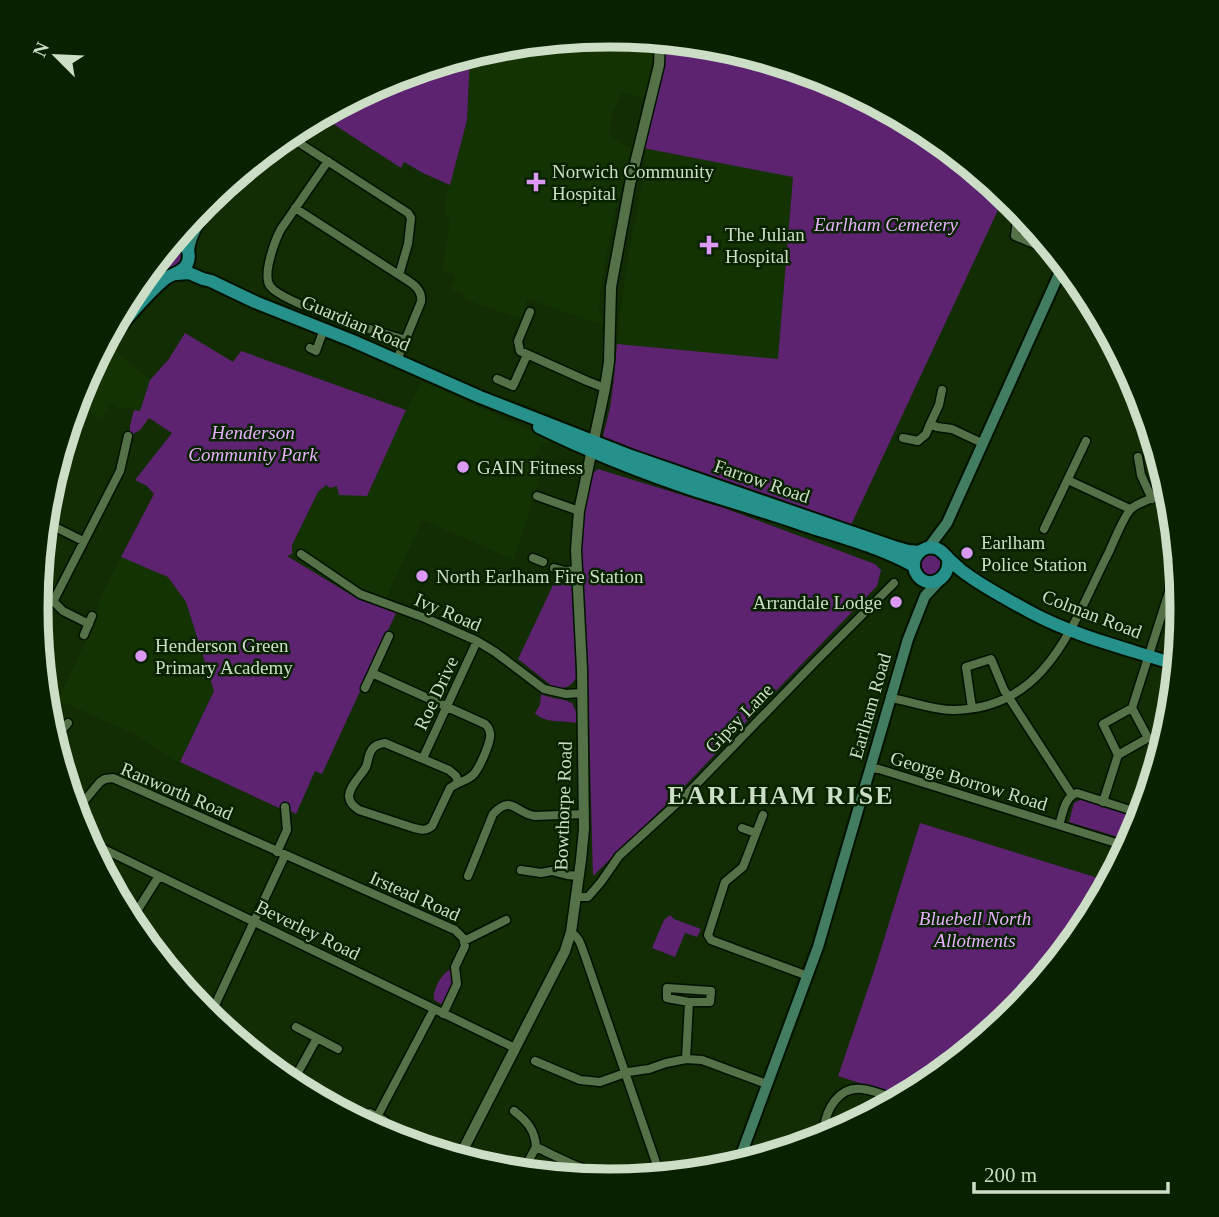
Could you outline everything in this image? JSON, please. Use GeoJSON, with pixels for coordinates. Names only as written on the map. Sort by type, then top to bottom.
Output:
{"type":"FeatureCollection","features":[{"type":"Feature","properties":{"kind":"highway","name":"Guardian Road"},"geometry":{"type":"LineString","coordinates":[[184,243],[194,263],[211,281]]}},
{"type":"Feature","properties":{"kind":"highway"},"geometry":{"type":"LineString","coordinates":[[137,307],[186,266],[189,253]]}},
{"type":"Feature","properties":{"kind":"highway","name":"Guardian Road"},"geometry":{"type":"LineString","coordinates":[[160,273],[188,273],[211,281],[247,299],[397,360],[593,447]]}},
{"type":"Feature","properties":{"kind":"highway","name":"Farrow Road"},"geometry":{"type":"LineString","coordinates":[[593,447],[631,456],[894,547],[908,551],[925,550]]}},
{"type":"Feature","properties":{"kind":"highway","name":"Farrow Road"},"geometry":{"type":"LineString","coordinates":[[593,447],[698,491],[885,553],[914,566]]}},
{"type":"Feature","properties":{"kind":"highway"},"geometry":{"type":"LineString","coordinates":[[920,578],[914,566],[916,556],[925,550]]}},
{"type":"Feature","properties":{"kind":"highway","name":"Colman Road"},"geometry":{"type":"LineString","coordinates":[[925,550],[939,550],[973,579],[1034,614],[1069,630],[1168,662]]}},
{"type":"Feature","properties":{"kind":"highway"},"geometry":{"type":"LineString","coordinates":[[942,578],[949,565],[946,556]]}},
{"type":"Feature","properties":{"kind":"highway","name":"Colman Road"},"geometry":{"type":"LineString","coordinates":[[920,578],[934,582],[942,578],[956,577],[996,592]]}},
{"type":"Feature","properties":{"kind":"main road"},"geometry":{"type":"LineString","coordinates":[[189,253],[189,243],[195,231]]}},
{"type":"Feature","properties":{"kind":"main road"},"geometry":{"type":"LineString","coordinates":[[946,556],[943,544],[947,523],[1059,273]]}},
{"type":"Feature","properties":{"kind":"main road"},"geometry":{"type":"LineString","coordinates":[[925,550],[947,523]]}},
{"type":"Feature","properties":{"kind":"main road","name":"Earlham Road"},"geometry":{"type":"LineString","coordinates":[[741,1154],[808,976],[919,608],[923,586],[920,578]]}},
{"type":"Feature","properties":{"kind":"main road","name":"Earlham Road"},"geometry":{"type":"LineString","coordinates":[[919,608],[925,596],[942,578]]}},
{"type":"Feature","properties":{"kind":"street","name":"Bowthorpe Road"},"geometry":{"type":"LineString","coordinates":[[463,1151],[568,944],[571,932],[583,845],[584,814],[576,550],[579,511],[609,362],[611,287],[633,167],[659,65],[660,49]]}},
{"type":"Feature","properties":{"kind":"street"},"geometry":{"type":"LineString","coordinates":[[298,142],[408,213],[411,218],[408,244],[399,275]]}},
{"type":"Feature","properties":{"kind":"street"},"geometry":{"type":"LineString","coordinates":[[328,161],[295,208],[419,289],[422,302],[397,360]]}},
{"type":"Feature","properties":{"kind":"street","name":"Guardian Road"},"geometry":{"type":"LineString","coordinates":[[295,208],[276,239],[267,277],[268,284],[302,305],[406,340]]}},
{"type":"Feature","properties":{"kind":"street"},"geometry":{"type":"LineString","coordinates":[[1017,223],[1015,236],[1037,245]]}},
{"type":"Feature","properties":{"kind":"street"},"geometry":{"type":"LineString","coordinates":[[530,312],[518,341],[520,351],[605,388]]}},
{"type":"Feature","properties":{"kind":"street"},"geometry":{"type":"LineString","coordinates":[[316,351],[324,329]]}},
{"type":"Feature","properties":{"kind":"street"},"geometry":{"type":"LineString","coordinates":[[497,379],[513,386],[527,355]]}},
{"type":"Feature","properties":{"kind":"street"},"geometry":{"type":"LineString","coordinates":[[904,438],[918,441],[926,433],[939,405],[942,390]]}},
{"type":"Feature","properties":{"kind":"street"},"geometry":{"type":"LineString","coordinates":[[930,424],[952,429],[982,443]]}},
{"type":"Feature","properties":{"kind":"street"},"geometry":{"type":"LineString","coordinates":[[84,635],[91,620],[62,611],[54,602],[120,471],[128,436]]}},
{"type":"Feature","properties":{"kind":"street"},"geometry":{"type":"LineString","coordinates":[[1044,529],[1086,441]]}},
{"type":"Feature","properties":{"kind":"street"},"geometry":{"type":"LineString","coordinates":[[1138,457],[1141,475],[1152,499]]}},
{"type":"Feature","properties":{"kind":"street"},"geometry":{"type":"LineString","coordinates":[[1068,480],[1130,509]]}},
{"type":"Feature","properties":{"kind":"street"},"geometry":{"type":"LineString","coordinates":[[537,496],[579,511]]}},
{"type":"Feature","properties":{"kind":"street"},"geometry":{"type":"LineString","coordinates":[[890,698],[935,709],[972,709],[996,702],[1023,689],[1055,656],[1130,509],[1159,496]]}},
{"type":"Feature","properties":{"kind":"street"},"geometry":{"type":"LineString","coordinates":[[54,527],[83,541]]}},
{"type":"Feature","properties":{"kind":"street","name":"Ivy Road"},"geometry":{"type":"LineString","coordinates":[[301,554],[360,593],[477,641],[544,689],[566,694],[582,693]]}},
{"type":"Feature","properties":{"kind":"street"},"geometry":{"type":"LineString","coordinates":[[533,558],[543,562]]}},
{"type":"Feature","properties":{"kind":"street"},"geometry":{"type":"LineString","coordinates":[[554,568],[578,570]]}},
{"type":"Feature","properties":{"kind":"street","name":"Gipsy Lane"},"geometry":{"type":"LineString","coordinates":[[576,897],[588,897],[619,856],[686,795],[894,583]]}},
{"type":"Feature","properties":{"kind":"street"},"geometry":{"type":"LineString","coordinates":[[1118,755],[1102,724],[1132,708],[1170,588]]}},
{"type":"Feature","properties":{"kind":"street"},"geometry":{"type":"LineString","coordinates":[[365,688],[389,636]]}},
{"type":"Feature","properties":{"kind":"street","name":"Roe Drive"},"geometry":{"type":"LineString","coordinates":[[424,758],[477,641]]}},
{"type":"Feature","properties":{"kind":"street"},"geometry":{"type":"LineString","coordinates":[[972,709],[966,667],[991,659],[1009,696],[1072,795]]}},
{"type":"Feature","properties":{"kind":"street"},"geometry":{"type":"LineString","coordinates":[[372,673],[485,724],[490,732],[489,741],[475,773],[458,782]]}},
{"type":"Feature","properties":{"kind":"street"},"geometry":{"type":"LineString","coordinates":[[1103,802],[1118,755],[1148,738],[1132,708]]}},
{"type":"Feature","properties":{"kind":"street","name":"Roe Drive"},"geometry":{"type":"LineString","coordinates":[[385,743],[424,758],[449,770],[458,782],[450,788],[432,826],[428,829],[423,831],[359,810],[352,805],[350,791],[367,766],[370,752],[377,745],[385,743]]}},
{"type":"Feature","properties":{"kind":"street","name":"George Borrow Road"},"geometry":{"type":"LineString","coordinates":[[870,768],[1119,844]]}},
{"type":"Feature","properties":{"kind":"street","name":"Ranworth Road"},"geometry":{"type":"LineString","coordinates":[[83,802],[100,782],[113,778],[281,853]]}},
{"type":"Feature","properties":{"kind":"street","name":"George Borrow Road"},"geometry":{"type":"LineString","coordinates":[[1059,825],[1068,798],[1077,793],[1132,813]]}},
{"type":"Feature","properties":{"kind":"street"},"geometry":{"type":"LineString","coordinates":[[468,876],[478,860],[493,814],[500,806],[514,806],[534,816],[584,814]]}},
{"type":"Feature","properties":{"kind":"street"},"geometry":{"type":"LineString","coordinates":[[214,1006],[254,922],[281,853],[287,830],[285,807]]}},
{"type":"Feature","properties":{"kind":"street"},"geometry":{"type":"LineString","coordinates":[[762,815],[743,867],[725,882],[708,935],[711,940],[808,976]]}},
{"type":"Feature","properties":{"kind":"street"},"geometry":{"type":"LineString","coordinates":[[742,828],[756,833]]}},
{"type":"Feature","properties":{"kind":"street","name":"Beverley Road"},"geometry":{"type":"LineString","coordinates":[[102,848],[515,1048]]}},
{"type":"Feature","properties":{"kind":"street","name":"Irstead Road"},"geometry":{"type":"LineString","coordinates":[[281,853],[455,930],[464,941],[463,951],[455,967],[457,984],[377,1117]]}},
{"type":"Feature","properties":{"kind":"street"},"geometry":{"type":"LineString","coordinates":[[530,861],[524,871],[552,871],[579,876]]}},
{"type":"Feature","properties":{"kind":"street"},"geometry":{"type":"LineString","coordinates":[[137,911],[159,876]]}},
{"type":"Feature","properties":{"kind":"street"},"geometry":{"type":"LineString","coordinates":[[464,941],[506,920]]}},
{"type":"Feature","properties":{"kind":"street"},"geometry":{"type":"LineString","coordinates":[[571,932],[577,936],[582,949],[658,1168]]}},
{"type":"Feature","properties":{"kind":"street"},"geometry":{"type":"LineString","coordinates":[[568,944],[582,949]]}},
{"type":"Feature","properties":{"kind":"street"},"geometry":{"type":"LineString","coordinates":[[667,988],[711,991],[710,1002],[689,1002],[667,999],[667,988]]}},
{"type":"Feature","properties":{"kind":"street"},"geometry":{"type":"LineString","coordinates":[[686,1059],[689,1002]]}},
{"type":"Feature","properties":{"kind":"street"},"geometry":{"type":"LineString","coordinates":[[296,1027],[338,1049]]}},
{"type":"Feature","properties":{"kind":"street"},"geometry":{"type":"LineString","coordinates":[[297,1074],[317,1038]]}},
{"type":"Feature","properties":{"kind":"street"},"geometry":{"type":"LineString","coordinates":[[535,1061],[580,1080],[600,1082],[625,1073],[686,1059],[702,1060],[767,1084]]}},
{"type":"Feature","properties":{"kind":"street"},"geometry":{"type":"LineString","coordinates":[[825,1127],[833,1102],[845,1093],[860,1088],[887,1097]]}},
{"type":"Feature","properties":{"kind":"street"},"geometry":{"type":"LineString","coordinates":[[514,1111],[525,1119],[536,1138],[536,1147],[529,1160]]}},
{"type":"Feature","properties":{"kind":"street"},"geometry":{"type":"LineString","coordinates":[[536,1147],[587,1169]]}},
{"type":"Feature","properties":{"kind":"shaded area","name":"Norwich Community Hospital"},"geometry":{"type":"Polygon","coordinates":[[[573,48],[643,48],[654,52],[643,98],[622,93],[613,111],[609,135],[631,149],[613,221],[600,293],[599,313],[608,326],[527,299],[523,320],[464,299],[465,295],[450,289],[455,278],[451,273],[442,270],[449,218],[444,212],[450,179],[467,120],[470,65],[573,48]]]}},
{"type":"Feature","properties":{"kind":"shaded area","name":"The Julian Hospital"},"geometry":{"type":"Polygon","coordinates":[[[643,148],[793,177],[778,360],[617,344],[627,261],[645,170],[643,148]]]}},
{"type":"Feature","properties":{"kind":"shaded area"},"geometry":{"type":"Polygon","coordinates":[[[115,350],[150,380],[140,411],[118,408],[111,403],[100,419],[85,410],[106,360],[115,350]]]}},
{"type":"Feature","properties":{"kind":"shaded area"},"geometry":{"type":"Polygon","coordinates":[[[422,381],[556,442],[542,443],[534,457],[545,461],[514,560],[423,520],[385,599],[303,552],[292,554],[292,545],[318,492],[407,410],[422,381]]]}},
{"type":"Feature","properties":{"kind":"shaded area","name":"Henderson Green Primary Academy"},"geometry":{"type":"Polygon","coordinates":[[[121,557],[168,577],[186,602],[214,691],[180,762],[134,734],[58,700],[95,621],[100,599],[121,557]]]}},
{"type":"Feature","properties":{"kind":"green space","name":"Earlham Cemetery"},"geometry":{"type":"Polygon","coordinates":[[[663,50],[755,66],[824,90],[890,122],[921,142],[951,163],[1000,206],[851,525],[608,441],[603,436],[610,408],[617,344],[778,359],[793,177],[643,148],[662,73],[663,50]]]}},
{"type":"Feature","properties":{"kind":"green space"},"geometry":{"type":"Polygon","coordinates":[[[470,65],[467,120],[450,185],[404,162],[401,168],[330,122],[395,90],[470,65]]]}},
{"type":"Feature","properties":{"kind":"green space"},"geometry":{"type":"Polygon","coordinates":[[[181,247],[184,256],[180,266],[164,269],[181,247]]]}},
{"type":"Feature","properties":{"kind":"green space","name":"Henderson Community Park"},"geometry":{"type":"Polygon","coordinates":[[[185,333],[233,362],[241,351],[406,410],[367,496],[339,495],[337,486],[330,488],[326,485],[318,492],[292,545],[292,554],[287,556],[358,599],[396,613],[322,774],[315,771],[296,814],[180,762],[214,691],[186,602],[168,577],[121,557],[154,494],[147,486],[135,480],[172,433],[149,418],[140,430],[133,434],[130,432],[130,425],[134,410],[140,411],[150,380],[169,359],[185,333]]]}},
{"type":"Feature","properties":{"kind":"green space"},"geometry":{"type":"Polygon","coordinates":[[[598,469],[724,508],[875,564],[881,570],[877,586],[674,797],[593,876],[581,559],[583,509],[591,475],[598,469]]]}},
{"type":"Feature","properties":{"kind":"green space"},"geometry":{"type":"Polygon","coordinates":[[[931,554],[939,557],[942,565],[939,573],[931,576],[923,573],[920,565],[923,557],[931,554]]]}},
{"type":"Feature","properties":{"kind":"green space"},"geometry":{"type":"Polygon","coordinates":[[[556,579],[572,586],[576,678],[563,688],[552,686],[518,659],[556,579]]]}},
{"type":"Feature","properties":{"kind":"green space"},"geometry":{"type":"Polygon","coordinates":[[[541,694],[572,703],[577,723],[549,720],[535,713],[540,705],[541,694]]]}},
{"type":"Feature","properties":{"kind":"green space"},"geometry":{"type":"Polygon","coordinates":[[[1082,799],[1132,814],[1121,838],[1069,822],[1074,803],[1082,799]]]}},
{"type":"Feature","properties":{"kind":"green space","name":"Bluebell North Allotments"},"geometry":{"type":"Polygon","coordinates":[[[920,823],[1101,879],[1055,950],[1006,1005],[951,1054],[892,1094],[838,1076],[920,823]]]}},
{"type":"Feature","properties":{"kind":"green space"},"geometry":{"type":"Polygon","coordinates":[[[670,915],[701,929],[697,937],[685,933],[675,957],[652,948],[664,920],[670,915]]]}},
{"type":"Feature","properties":{"kind":"green space"},"geometry":{"type":"Polygon","coordinates":[[[449,970],[452,984],[443,1005],[434,1000],[434,992],[440,979],[449,970]]]}},
{"type":"Feature","properties":{"kind":"place","name":"Norwich Community Hospital"},"geometry":{"type":"Point","coordinates":[536,182]}},
{"type":"Feature","properties":{"kind":"place","name":"The Julian Hospital"},"geometry":{"type":"Point","coordinates":[709,245]}},
{"type":"Feature","properties":{"kind":"place","name":"GAIN Fitness"},"geometry":{"type":"Point","coordinates":[463,467]}},
{"type":"Feature","properties":{"kind":"place","name":"Earlham Police Station"},"geometry":{"type":"Point","coordinates":[967,553]}},
{"type":"Feature","properties":{"kind":"place","name":"North Earlham Fire Station"},"geometry":{"type":"Point","coordinates":[422,576]}},
{"type":"Feature","properties":{"kind":"place","name":"Arrandale Lodge"},"geometry":{"type":"Point","coordinates":[896,602]}},
{"type":"Feature","properties":{"kind":"place","name":"Henderson Green Primary Academy"},"geometry":{"type":"Point","coordinates":[141,656]}},
{"type":"Feature","properties":{"kind":"district","name":"EARLHAM RISE"},"geometry":{"type":"Point","coordinates":[781,795]}}]}
